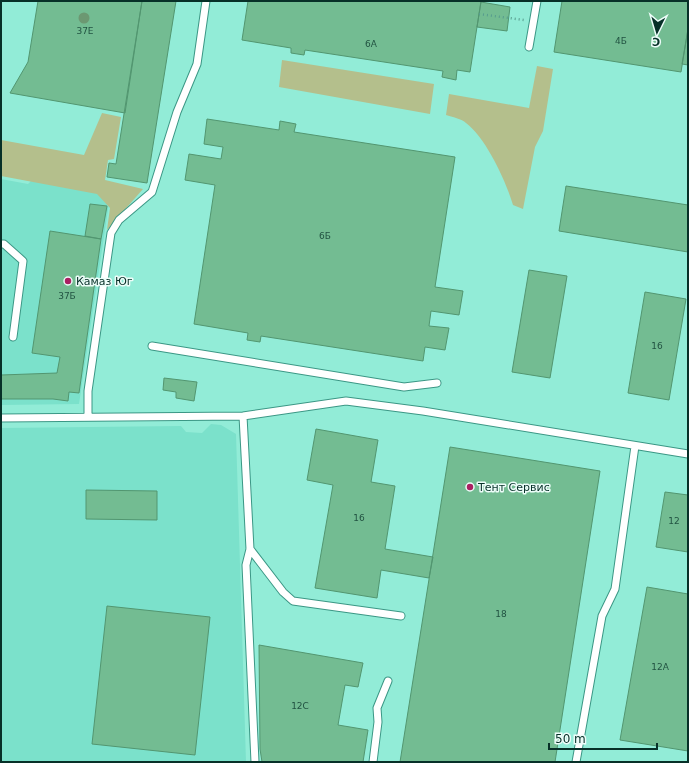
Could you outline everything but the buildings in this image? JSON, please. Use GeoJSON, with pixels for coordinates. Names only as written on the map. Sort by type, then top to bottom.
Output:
{"type":"FeatureCollection","features":[{"type":"Feature","properties":{"kind":"lane"},"geometry":{"type":"LineString","coordinates":[[88,417],[88,391],[111,233],[119,220],[152,192],[177,112],[197,64],[206,1]]}},
{"type":"Feature","properties":{"kind":"lane"},"geometry":{"type":"LineString","coordinates":[[530,47],[537,1]]}},
{"type":"Feature","properties":{"kind":"lane"},"geometry":{"type":"LineString","coordinates":[[1,244],[4,244],[23,261],[13,337]]}},
{"type":"Feature","properties":{"kind":"lane"},"geometry":{"type":"LineString","coordinates":[[152,346],[404,387],[438,384]]}},
{"type":"Feature","properties":{"kind":"lane"},"geometry":{"type":"LineString","coordinates":[[1,418],[243,416],[346,400],[688,454]]}},
{"type":"Feature","properties":{"kind":"lane"},"geometry":{"type":"LineString","coordinates":[[243,416],[250,549],[246,565],[255,762]]}},
{"type":"Feature","properties":{"kind":"lane"},"geometry":{"type":"LineString","coordinates":[[576,762],[602,616],[616,589],[634,446]]}},
{"type":"Feature","properties":{"kind":"lane"},"geometry":{"type":"LineString","coordinates":[[250,549],[283,592],[293,602],[401,616]]}},
{"type":"Feature","properties":{"kind":"lane"},"geometry":{"type":"LineString","coordinates":[[373,762],[378,722],[377,708],[388,681]]}},
{"type":"Feature","properties":{"kind":"path"},"geometry":{"type":"LineString","coordinates":[[479,14],[534,21]]}},
{"type":"Feature","properties":{"kind":"shaded area"},"geometry":{"type":"Polygon","coordinates":[[[282,60],[434,84],[430,114],[279,87],[282,60]]]}},
{"type":"Feature","properties":{"kind":"shaded area"},"geometry":{"type":"Polygon","coordinates":[[[537,66],[553,69],[543,131],[535,147],[523,209],[513,205],[506,184],[488,149],[481,139],[464,122],[446,115],[449,94],[529,108],[537,66]]]}},
{"type":"Feature","properties":{"kind":"shaded area"},"geometry":{"type":"Polygon","coordinates":[[[102,113],[121,117],[114,159],[108,160],[105,180],[143,189],[107,230],[110,208],[97,194],[1,176],[1,140],[84,155],[102,113]]]}},
{"type":"Feature","properties":{"kind":"shaded area"},"geometry":{"type":"Polygon","coordinates":[[[1,179],[28,184],[31,181],[98,192],[109,203],[79,404],[1,405],[1,179]]]}},
{"type":"Feature","properties":{"kind":"shaded area"},"geometry":{"type":"Polygon","coordinates":[[[211,424],[221,425],[236,434],[246,762],[1,762],[1,428],[181,426],[186,432],[202,433],[211,424]]]}},
{"type":"Feature","properties":{"kind":"place","name":"Камаз Юг"},"geometry":{"type":"Point","coordinates":[68,281]}},
{"type":"Feature","properties":{"kind":"place","name":"Тент Сервис"},"geometry":{"type":"Point","coordinates":[470,487]}}]}
